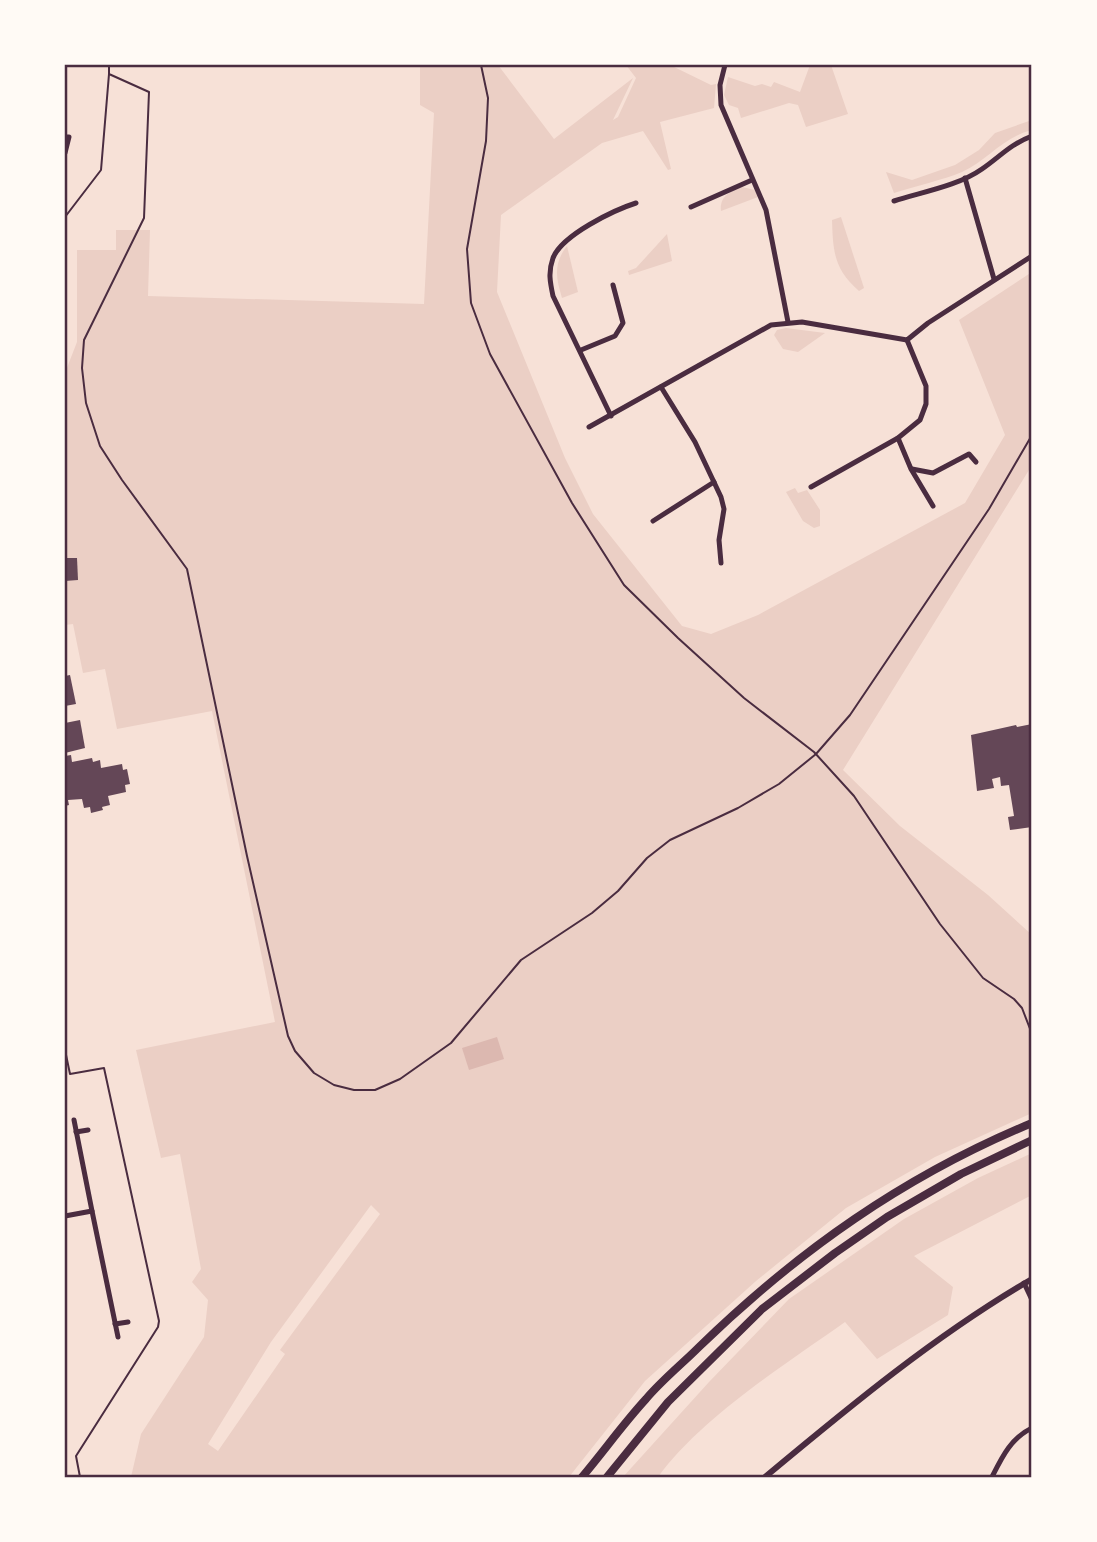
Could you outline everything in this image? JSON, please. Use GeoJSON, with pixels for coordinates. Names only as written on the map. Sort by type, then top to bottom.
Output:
{"type":"FeatureCollection","features":[{"type":"Feature","properties":{"kind":"highway"},"geometry":{"type":"LineString","coordinates":[[582,1477],[646,1398],[747,1300],[821,1241],[874,1204],[966,1153],[1032,1123]]}},
{"type":"Feature","properties":{"kind":"highway"},"geometry":{"type":"LineString","coordinates":[[607,1477],[668,1402],[762,1309],[887,1217],[961,1174],[1032,1140]]}},
{"type":"Feature","properties":{"kind":"street"},"geometry":{"type":"LineString","coordinates":[[725,65],[720,85],[721,105],[766,210],[788,322]]}},
{"type":"Feature","properties":{"kind":"street"},"geometry":{"type":"LineString","coordinates":[[65,153],[69,129]]}},
{"type":"Feature","properties":{"kind":"street"},"geometry":{"type":"LineString","coordinates":[[894,201],[965,178],[983,169],[1014,143],[1032,136]]}},
{"type":"Feature","properties":{"kind":"street"},"geometry":{"type":"LineString","coordinates":[[965,178],[994,279]]}},
{"type":"Feature","properties":{"kind":"street"},"geometry":{"type":"LineString","coordinates":[[691,207],[752,180]]}},
{"type":"Feature","properties":{"kind":"street"},"geometry":{"type":"LineString","coordinates":[[611,416],[553,296],[548,277],[554,256],[572,237],[616,209],[636,203]]}},
{"type":"Feature","properties":{"kind":"street"},"geometry":{"type":"LineString","coordinates":[[589,427],[771,325],[802,322],[907,340],[928,323],[1032,256]]}},
{"type":"Feature","properties":{"kind":"street"},"geometry":{"type":"LineString","coordinates":[[581,350],[615,336],[623,323],[612,285]]}},
{"type":"Feature","properties":{"kind":"street"},"geometry":{"type":"LineString","coordinates":[[811,487],[898,438],[920,420],[926,404],[926,386],[907,340]]}},
{"type":"Feature","properties":{"kind":"street"},"geometry":{"type":"LineString","coordinates":[[661,387],[695,442],[724,509],[719,540],[721,563]]}},
{"type":"Feature","properties":{"kind":"street"},"geometry":{"type":"LineString","coordinates":[[898,438],[911,469],[933,506]]}},
{"type":"Feature","properties":{"kind":"street"},"geometry":{"type":"LineString","coordinates":[[911,469],[933,473],[970,454],[976,462]]}},
{"type":"Feature","properties":{"kind":"street"},"geometry":{"type":"LineString","coordinates":[[653,521],[714,482]]}},
{"type":"Feature","properties":{"kind":"street"},"geometry":{"type":"LineString","coordinates":[[74,1120],[118,1336]]}},
{"type":"Feature","properties":{"kind":"street"},"geometry":{"type":"LineString","coordinates":[[76,1132],[88,1130]]}},
{"type":"Feature","properties":{"kind":"street"},"geometry":{"type":"LineString","coordinates":[[65,1216],[92,1210]]}},
{"type":"Feature","properties":{"kind":"street"},"geometry":{"type":"LineString","coordinates":[[765,1477],[825,1427],[924,1352],[1032,1279]]}},
{"type":"Feature","properties":{"kind":"street"},"geometry":{"type":"LineString","coordinates":[[1024,1283],[1032,1300]]}},
{"type":"Feature","properties":{"kind":"street"},"geometry":{"type":"LineString","coordinates":[[115,1324],[128,1322]]}},
{"type":"Feature","properties":{"kind":"street"},"geometry":{"type":"LineString","coordinates":[[992,1477],[1005,1450],[1032,1429]]}},
{"type":"Feature","properties":{"kind":"path"},"geometry":{"type":"LineString","coordinates":[[65,217],[101,170],[109,65]]}},
{"type":"Feature","properties":{"kind":"path"},"geometry":{"type":"LineString","coordinates":[[481,65],[488,98],[486,141],[467,258],[471,303],[489,354],[572,503],[624,585],[744,698],[816,754],[854,796],[940,924],[983,978],[1014,999],[1022,1008],[1032,1034]]}},
{"type":"Feature","properties":{"kind":"path"},"geometry":{"type":"LineString","coordinates":[[109,74],[149,92],[144,218],[84,340],[82,368],[86,403],[100,446],[187,569],[288,1036],[295,1051],[314,1073],[334,1085],[354,1090],[375,1090],[400,1079],[451,1043],[521,960],[593,913],[618,891],[647,858],[670,840],[738,808],[779,784],[816,754],[850,715],[989,509],[1032,435]]}},
{"type":"Feature","properties":{"kind":"path"},"geometry":{"type":"LineString","coordinates":[[65,1049],[70,1074],[104,1068],[159,1321],[158,1327],[76,1456],[80,1477]]}},
{"type":"Feature","properties":{"kind":"shaded area"},"geometry":{"type":"Polygon","coordinates":[[[420,65],[498,65],[554,139],[633,78],[613,120],[618,117],[636,78],[626,65],[670,65],[711,85],[716,84],[714,108],[660,122],[671,169],[668,170],[643,131],[602,143],[501,215],[497,292],[565,458],[593,514],[682,626],[711,634],[758,615],[965,503],[1005,435],[959,320],[1032,272],[1032,471],[1029,470],[843,770],[900,826],[988,895],[1032,935],[1032,1113],[935,1157],[846,1208],[756,1281],[645,1381],[569,1477],[131,1477],[141,1434],[204,1337],[208,1300],[192,1282],[201,1269],[180,1154],[161,1158],[136,1050],[275,1022],[212,711],[117,729],[105,669],[83,673],[73,624],[65,625],[65,373],[77,342],[77,250],[116,250],[116,230],[150,230],[148,296],[424,304],[434,113],[420,105],[420,65]],[[371,1205],[271,1342],[208,1444],[218,1451],[285,1354],[280,1350],[380,1214],[371,1205]]]}},
{"type":"Feature","properties":{"kind":"shaded area"},"geometry":{"type":"Polygon","coordinates":[[[810,65],[831,65],[848,114],[806,127],[798,105],[789,103],[741,118],[738,108],[729,105],[724,95],[728,77],[755,86],[762,84],[771,87],[774,82],[800,92],[810,65]]]}},
{"type":"Feature","properties":{"kind":"shaded area"},"geometry":{"type":"Polygon","coordinates":[[[1032,120],[1032,130],[1012,138],[962,172],[894,193],[886,172],[912,180],[955,165],[979,150],[995,133],[1032,120]]]}},
{"type":"Feature","properties":{"kind":"shaded area"},"geometry":{"type":"Polygon","coordinates":[[[742,187],[755,190],[758,197],[721,211],[726,195],[742,187]]]}},
{"type":"Feature","properties":{"kind":"shaded area"},"geometry":{"type":"Polygon","coordinates":[[[841,217],[864,288],[859,291],[844,275],[834,251],[832,220],[841,217]]]}},
{"type":"Feature","properties":{"kind":"shaded area"},"geometry":{"type":"Polygon","coordinates":[[[667,234],[672,261],[629,275],[628,271],[636,268],[667,234]]]}},
{"type":"Feature","properties":{"kind":"shaded area"},"geometry":{"type":"Polygon","coordinates":[[[567,246],[578,292],[562,298],[557,271],[559,259],[567,246]]]}},
{"type":"Feature","properties":{"kind":"shaded area"},"geometry":{"type":"Polygon","coordinates":[[[786,328],[825,333],[798,352],[783,349],[774,335],[777,330],[786,328]]]}},
{"type":"Feature","properties":{"kind":"shaded area"},"geometry":{"type":"Polygon","coordinates":[[[795,488],[798,493],[807,490],[820,510],[820,526],[814,528],[803,521],[786,492],[795,488]]]}},
{"type":"Feature","properties":{"kind":"shaded area"},"geometry":{"type":"Polygon","coordinates":[[[497,1037],[504,1059],[469,1070],[462,1048],[497,1037]]]}},
{"type":"Feature","properties":{"kind":"shaded area"},"geometry":{"type":"Polygon","coordinates":[[[1032,1153],[1032,1195],[914,1256],[953,1287],[948,1315],[877,1359],[845,1322],[745,1393],[697,1433],[658,1477],[623,1477],[789,1299],[904,1219],[978,1178],[1032,1153]]]}},
{"type":"Feature","properties":{"kind":"building"},"geometry":{"type":"Polygon","coordinates":[[[65,558],[77,558],[78,580],[65,581],[65,558]]]}},
{"type":"Feature","properties":{"kind":"building"},"geometry":{"type":"Polygon","coordinates":[[[70,675],[76,704],[65,706],[65,676],[70,675]]]}},
{"type":"Feature","properties":{"kind":"building"},"geometry":{"type":"Polygon","coordinates":[[[80,720],[85,748],[65,753],[65,723],[80,720]]]}},
{"type":"Feature","properties":{"kind":"building"},"geometry":{"type":"Polygon","coordinates":[[[1032,724],[1032,827],[1010,830],[1008,817],[1014,816],[1009,785],[1001,786],[1000,777],[992,779],[994,788],[977,791],[971,735],[1032,724]]]}},
{"type":"Feature","properties":{"kind":"building"},"geometry":{"type":"Polygon","coordinates":[[[71,755],[72,762],[92,758],[93,762],[100,760],[101,768],[122,764],[123,770],[127,769],[130,784],[125,785],[126,792],[108,796],[110,805],[91,813],[90,807],[84,808],[82,799],[68,800],[69,805],[65,806],[65,756],[71,755]]]}}]}
